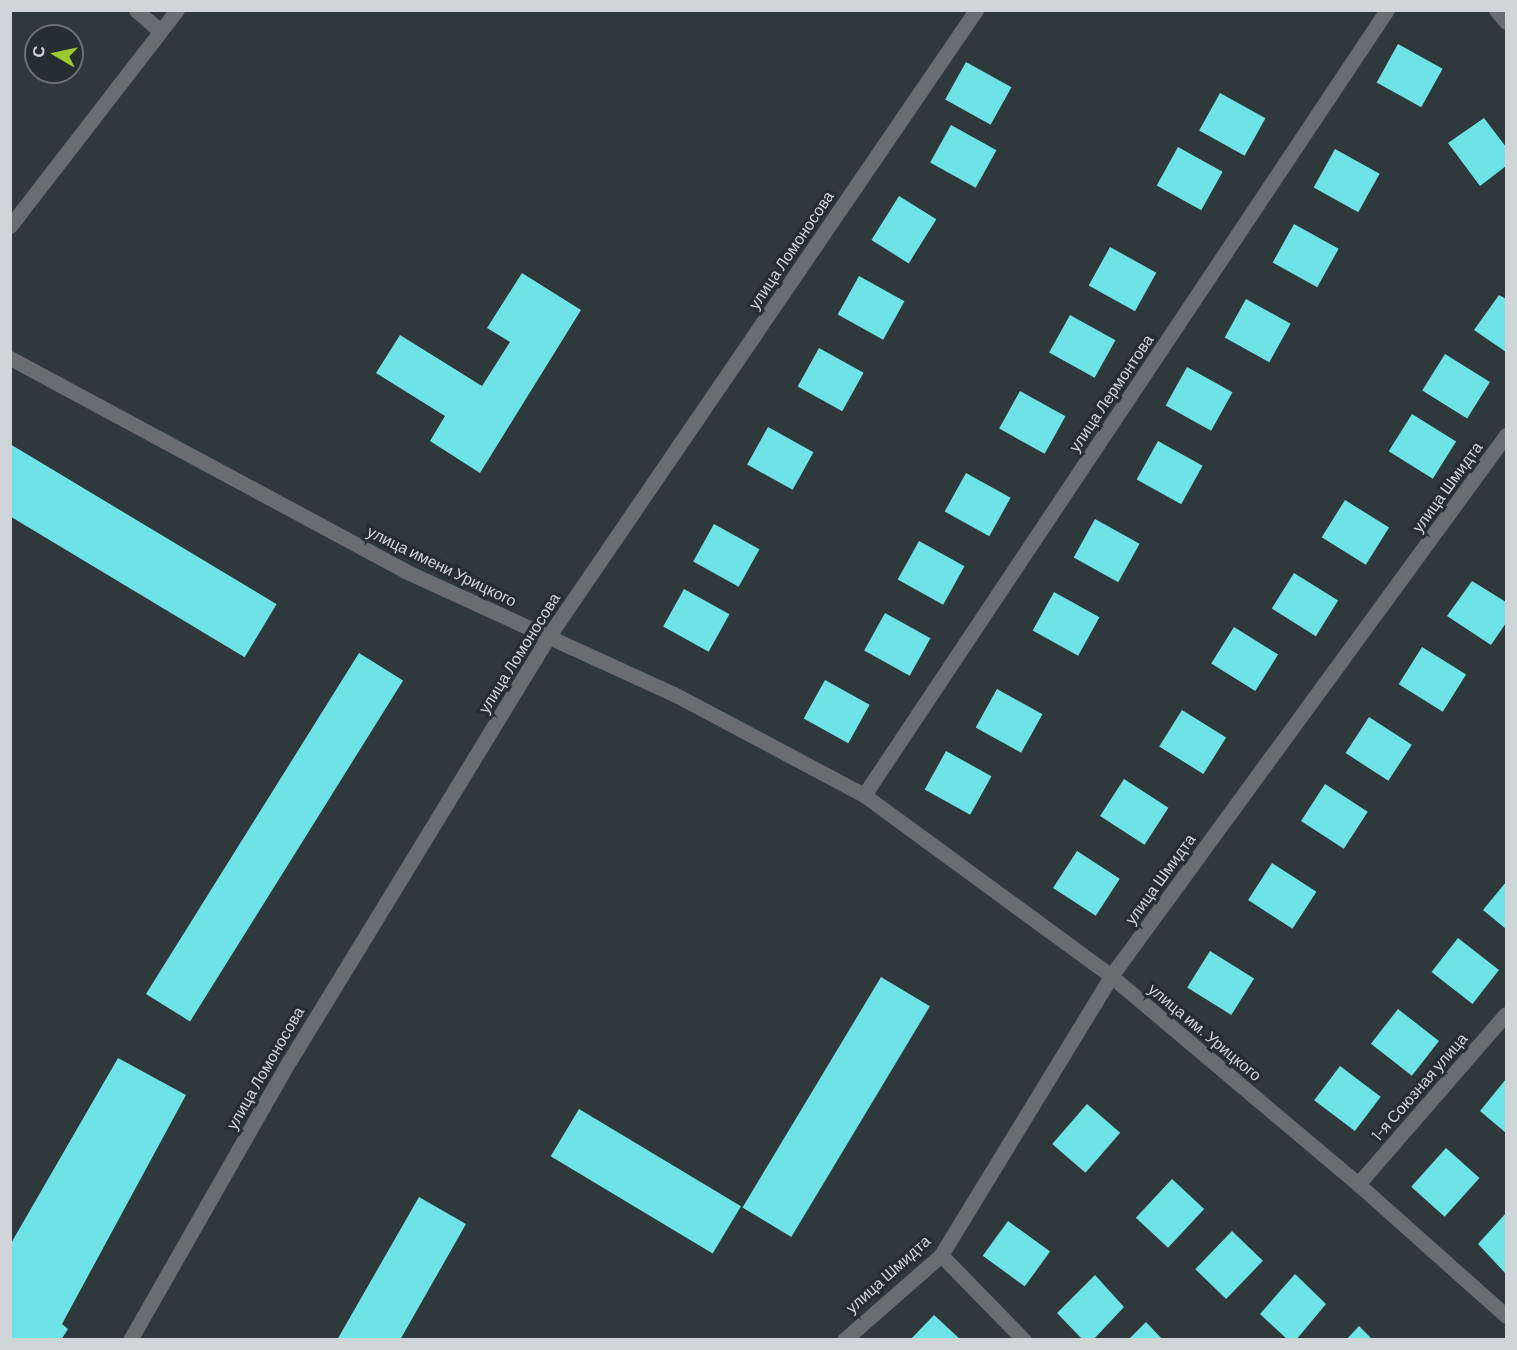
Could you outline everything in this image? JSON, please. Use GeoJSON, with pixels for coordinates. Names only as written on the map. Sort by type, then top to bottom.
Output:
{"type":"FeatureCollection","features":[{"type":"Feature","properties":{"kind":"street"},"geometry":{"type":"LineString","coordinates":[[136,10],[160,32]]}},
{"type":"Feature","properties":{"kind":"street"},"geometry":{"type":"LineString","coordinates":[[10,226],[177,10]]}},
{"type":"Feature","properties":{"kind":"street","name":"улица Ломоносова"},"geometry":{"type":"LineString","coordinates":[[130,1340],[290,1060],[548,637],[976,10]]}},
{"type":"Feature","properties":{"kind":"street","name":"улица Лермонтова"},"geometry":{"type":"LineString","coordinates":[[864,795],[1387,10]]}},
{"type":"Feature","properties":{"kind":"street"},"geometry":{"type":"LineString","coordinates":[[1496,10],[1506,22]]}},
{"type":"Feature","properties":{"kind":"street","name":"улица имени Урицкого"},"geometry":{"type":"LineString","coordinates":[[10,358],[405,571],[674,694],[864,795]]}},
{"type":"Feature","properties":{"kind":"street","name":"улица Шмидта"},"geometry":{"type":"LineString","coordinates":[[844,1340],[941,1255],[1111,976],[1506,435]]}},
{"type":"Feature","properties":{"kind":"street","name":"улица им. Урицкого"},"geometry":{"type":"LineString","coordinates":[[864,795],[1111,976],[1358,1184],[1506,1316]]}},
{"type":"Feature","properties":{"kind":"street","name":"1-я Союзная улица"},"geometry":{"type":"LineString","coordinates":[[1358,1184],[1506,1014]]}},
{"type":"Feature","properties":{"kind":"street"},"geometry":{"type":"LineString","coordinates":[[941,1255],[1024,1340]]}},
{"type":"Feature","properties":{"kind":"building"},"geometry":{"type":"Polygon","coordinates":[[[1398,44],[1443,69],[1421,107],[1377,82],[1398,44]]]}},
{"type":"Feature","properties":{"kind":"building"},"geometry":{"type":"Polygon","coordinates":[[[966,62],[1011,87],[991,125],[945,100],[966,62]]]}},
{"type":"Feature","properties":{"kind":"building"},"geometry":{"type":"Polygon","coordinates":[[[1220,93],[1265,118],[1245,156],[1199,131],[1220,93]]]}},
{"type":"Feature","properties":{"kind":"building"},"geometry":{"type":"Polygon","coordinates":[[[1484,118],[1506,147],[1506,166],[1480,186],[1448,143],[1484,118]]]}},
{"type":"Feature","properties":{"kind":"building"},"geometry":{"type":"Polygon","coordinates":[[[951,125],[996,150],[976,188],[930,163],[951,125]]]}},
{"type":"Feature","properties":{"kind":"building"},"geometry":{"type":"Polygon","coordinates":[[[1178,147],[1223,172],[1201,210],[1157,185],[1178,147]]]}},
{"type":"Feature","properties":{"kind":"building"},"geometry":{"type":"Polygon","coordinates":[[[1335,149],[1380,174],[1358,212],[1314,187],[1335,149]]]}},
{"type":"Feature","properties":{"kind":"building"},"geometry":{"type":"Polygon","coordinates":[[[899,196],[936,219],[909,263],[871,240],[899,196]]]}},
{"type":"Feature","properties":{"kind":"building"},"geometry":{"type":"Polygon","coordinates":[[[1294,224],[1339,249],[1317,287],[1273,262],[1294,224]]]}},
{"type":"Feature","properties":{"kind":"building"},"geometry":{"type":"Polygon","coordinates":[[[1110,247],[1156,273],[1135,311],[1089,285],[1110,247]]]}},
{"type":"Feature","properties":{"kind":"building"},"geometry":{"type":"Polygon","coordinates":[[[522,273],[581,310],[480,473],[430,441],[445,416],[376,373],[400,335],[482,386],[510,342],[487,328],[522,273]]]}},
{"type":"Feature","properties":{"kind":"building"},"geometry":{"type":"Polygon","coordinates":[[[859,276],[904,301],[883,340],[838,314],[859,276]]]}},
{"type":"Feature","properties":{"kind":"building"},"geometry":{"type":"Polygon","coordinates":[[[1499,295],[1506,299],[1506,352],[1474,330],[1499,295]]]}},
{"type":"Feature","properties":{"kind":"building"},"geometry":{"type":"Polygon","coordinates":[[[1246,299],[1291,324],[1269,362],[1225,337],[1246,299]]]}},
{"type":"Feature","properties":{"kind":"building"},"geometry":{"type":"Polygon","coordinates":[[[1070,315],[1115,340],[1095,378],[1049,353],[1070,315]]]}},
{"type":"Feature","properties":{"kind":"building"},"geometry":{"type":"Polygon","coordinates":[[[819,348],[864,373],[842,411],[798,386],[819,348]]]}},
{"type":"Feature","properties":{"kind":"building"},"geometry":{"type":"Polygon","coordinates":[[[1445,354],[1490,382],[1467,419],[1422,390],[1445,354]]]}},
{"type":"Feature","properties":{"kind":"building"},"geometry":{"type":"Polygon","coordinates":[[[1187,367],[1232,392],[1211,431],[1166,405],[1187,367]]]}},
{"type":"Feature","properties":{"kind":"building"},"geometry":{"type":"Polygon","coordinates":[[[1020,391],[1065,416],[1045,454],[999,429],[1020,391]]]}},
{"type":"Feature","properties":{"kind":"building"},"geometry":{"type":"Polygon","coordinates":[[[1412,414],[1456,442],[1433,479],[1389,451],[1412,414]]]}},
{"type":"Feature","properties":{"kind":"building"},"geometry":{"type":"Polygon","coordinates":[[[768,427],[813,452],[793,490],[747,465],[768,427]]]}},
{"type":"Feature","properties":{"kind":"building"},"geometry":{"type":"Polygon","coordinates":[[[1158,441],[1203,466],[1181,504],[1137,479],[1158,441]]]}},
{"type":"Feature","properties":{"kind":"building"},"geometry":{"type":"Polygon","coordinates":[[[10,444],[277,604],[245,657],[10,516],[10,444]]]}},
{"type":"Feature","properties":{"kind":"building"},"geometry":{"type":"Polygon","coordinates":[[[966,473],[1011,498],[989,536],[945,511],[966,473]]]}},
{"type":"Feature","properties":{"kind":"building"},"geometry":{"type":"Polygon","coordinates":[[[1345,500],[1389,528],[1366,565],[1322,537],[1345,500]]]}},
{"type":"Feature","properties":{"kind":"building"},"geometry":{"type":"Polygon","coordinates":[[[1095,519],[1140,544],[1118,582],[1074,557],[1095,519]]]}},
{"type":"Feature","properties":{"kind":"building"},"geometry":{"type":"Polygon","coordinates":[[[714,524],[759,549],[739,587],[693,562],[714,524]]]}},
{"type":"Feature","properties":{"kind":"building"},"geometry":{"type":"Polygon","coordinates":[[[919,541],[964,566],[943,605],[898,579],[919,541]]]}},
{"type":"Feature","properties":{"kind":"building"},"geometry":{"type":"Polygon","coordinates":[[[1294,573],[1338,601],[1316,636],[1272,609],[1294,573]]]}},
{"type":"Feature","properties":{"kind":"building"},"geometry":{"type":"Polygon","coordinates":[[[1472,581],[1506,602],[1506,623],[1491,645],[1447,616],[1472,581]]]}},
{"type":"Feature","properties":{"kind":"building"},"geometry":{"type":"Polygon","coordinates":[[[684,589],[729,614],[709,652],[663,627],[684,589]]]}},
{"type":"Feature","properties":{"kind":"building"},"geometry":{"type":"Polygon","coordinates":[[[1054,592],[1099,617],[1078,656],[1033,630],[1054,592]]]}},
{"type":"Feature","properties":{"kind":"building"},"geometry":{"type":"Polygon","coordinates":[[[885,613],[930,638],[910,676],[864,651],[885,613]]]}},
{"type":"Feature","properties":{"kind":"building"},"geometry":{"type":"Polygon","coordinates":[[[1234,627],[1278,655],[1255,691],[1211,663],[1234,627]]]}},
{"type":"Feature","properties":{"kind":"building"},"geometry":{"type":"Polygon","coordinates":[[[1422,647],[1466,675],[1443,712],[1399,684],[1422,647]]]}},
{"type":"Feature","properties":{"kind":"building"},"geometry":{"type":"Polygon","coordinates":[[[359,653],[403,681],[190,1021],[146,994],[359,653]]]}},
{"type":"Feature","properties":{"kind":"building"},"geometry":{"type":"Polygon","coordinates":[[[825,680],[870,705],[848,743],[804,718],[825,680]]]}},
{"type":"Feature","properties":{"kind":"building"},"geometry":{"type":"Polygon","coordinates":[[[997,689],[1042,714],[1021,753],[976,727],[997,689]]]}},
{"type":"Feature","properties":{"kind":"building"},"geometry":{"type":"Polygon","coordinates":[[[1182,710],[1226,738],[1203,774],[1159,746],[1182,710]]]}},
{"type":"Feature","properties":{"kind":"building"},"geometry":{"type":"Polygon","coordinates":[[[1369,717],[1412,745],[1388,781],[1346,753],[1369,717]]]}},
{"type":"Feature","properties":{"kind":"building"},"geometry":{"type":"Polygon","coordinates":[[[946,751],[991,776],[970,815],[925,789],[946,751]]]}},
{"type":"Feature","properties":{"kind":"building"},"geometry":{"type":"Polygon","coordinates":[[[1124,779],[1168,808],[1144,845],[1100,816],[1124,779]]]}},
{"type":"Feature","properties":{"kind":"building"},"geometry":{"type":"Polygon","coordinates":[[[1325,784],[1368,812],[1344,849],[1301,821],[1325,784]]]}},
{"type":"Feature","properties":{"kind":"building"},"geometry":{"type":"Polygon","coordinates":[[[1077,851],[1120,879],[1096,916],[1053,888],[1077,851]]]}},
{"type":"Feature","properties":{"kind":"building"},"geometry":{"type":"Polygon","coordinates":[[[1272,863],[1316,892],[1292,929],[1248,900],[1272,863]]]}},
{"type":"Feature","properties":{"kind":"building"},"geometry":{"type":"Polygon","coordinates":[[[1506,882],[1506,929],[1483,910],[1506,882]]]}},
{"type":"Feature","properties":{"kind":"building"},"geometry":{"type":"Polygon","coordinates":[[[1458,938],[1499,970],[1473,1004],[1432,972],[1458,938]]]}},
{"type":"Feature","properties":{"kind":"building"},"geometry":{"type":"Polygon","coordinates":[[[1210,951],[1254,979],[1231,1015],[1187,987],[1210,951]]]}},
{"type":"Feature","properties":{"kind":"building"},"geometry":{"type":"Polygon","coordinates":[[[881,977],[930,1006],[791,1237],[742,1208],[881,977]]]}},
{"type":"Feature","properties":{"kind":"building"},"geometry":{"type":"Polygon","coordinates":[[[1398,1009],[1439,1041],[1412,1076],[1371,1044],[1398,1009]]]}},
{"type":"Feature","properties":{"kind":"building"},"geometry":{"type":"Polygon","coordinates":[[[118,1058],[186,1095],[62,1324],[68,1329],[61,1340],[10,1340],[10,1245],[118,1058]]]}},
{"type":"Feature","properties":{"kind":"building"},"geometry":{"type":"Polygon","coordinates":[[[1340,1066],[1381,1097],[1355,1131],[1314,1100],[1340,1066]]]}},
{"type":"Feature","properties":{"kind":"building"},"geometry":{"type":"Polygon","coordinates":[[[1506,1079],[1506,1133],[1480,1111],[1506,1079]]]}},
{"type":"Feature","properties":{"kind":"building"},"geometry":{"type":"Polygon","coordinates":[[[1087,1104],[1120,1133],[1085,1173],[1052,1144],[1087,1104]]]}},
{"type":"Feature","properties":{"kind":"building"},"geometry":{"type":"Polygon","coordinates":[[[579,1109],[741,1206],[713,1253],[551,1156],[579,1109]]]}},
{"type":"Feature","properties":{"kind":"building"},"geometry":{"type":"Polygon","coordinates":[[[1446,1148],[1479,1178],[1445,1217],[1411,1187],[1446,1148]]]}},
{"type":"Feature","properties":{"kind":"building"},"geometry":{"type":"Polygon","coordinates":[[[1172,1179],[1204,1209],[1168,1248],[1136,1218],[1172,1179]]]}},
{"type":"Feature","properties":{"kind":"building"},"geometry":{"type":"Polygon","coordinates":[[[419,1197],[466,1224],[400,1340],[337,1340],[419,1197]]]}},
{"type":"Feature","properties":{"kind":"building"},"geometry":{"type":"Polygon","coordinates":[[[1506,1213],[1506,1274],[1478,1244],[1506,1213]]]}},
{"type":"Feature","properties":{"kind":"building"},"geometry":{"type":"Polygon","coordinates":[[[1008,1221],[1050,1252],[1025,1286],[983,1256],[1008,1221]]]}},
{"type":"Feature","properties":{"kind":"building"},"geometry":{"type":"Polygon","coordinates":[[[1232,1231],[1263,1261],[1226,1299],[1195,1269],[1232,1231]]]}},
{"type":"Feature","properties":{"kind":"building"},"geometry":{"type":"Polygon","coordinates":[[[1295,1274],[1326,1304],[1296,1340],[1288,1340],[1260,1314],[1295,1274]]]}},
{"type":"Feature","properties":{"kind":"building"},"geometry":{"type":"Polygon","coordinates":[[[1095,1275],[1124,1307],[1093,1340],[1083,1340],[1057,1313],[1095,1275]]]}},
{"type":"Feature","properties":{"kind":"building"},"geometry":{"type":"Polygon","coordinates":[[[934,1315],[961,1340],[910,1340],[934,1315]]]}},
{"type":"Feature","properties":{"kind":"building"},"geometry":{"type":"Polygon","coordinates":[[[1146,1322],[1163,1340],[1128,1340],[1146,1322]]]}},
{"type":"Feature","properties":{"kind":"building"},"geometry":{"type":"Polygon","coordinates":[[[1359,1326],[1373,1340],[1346,1340],[1359,1326]]]}}]}
